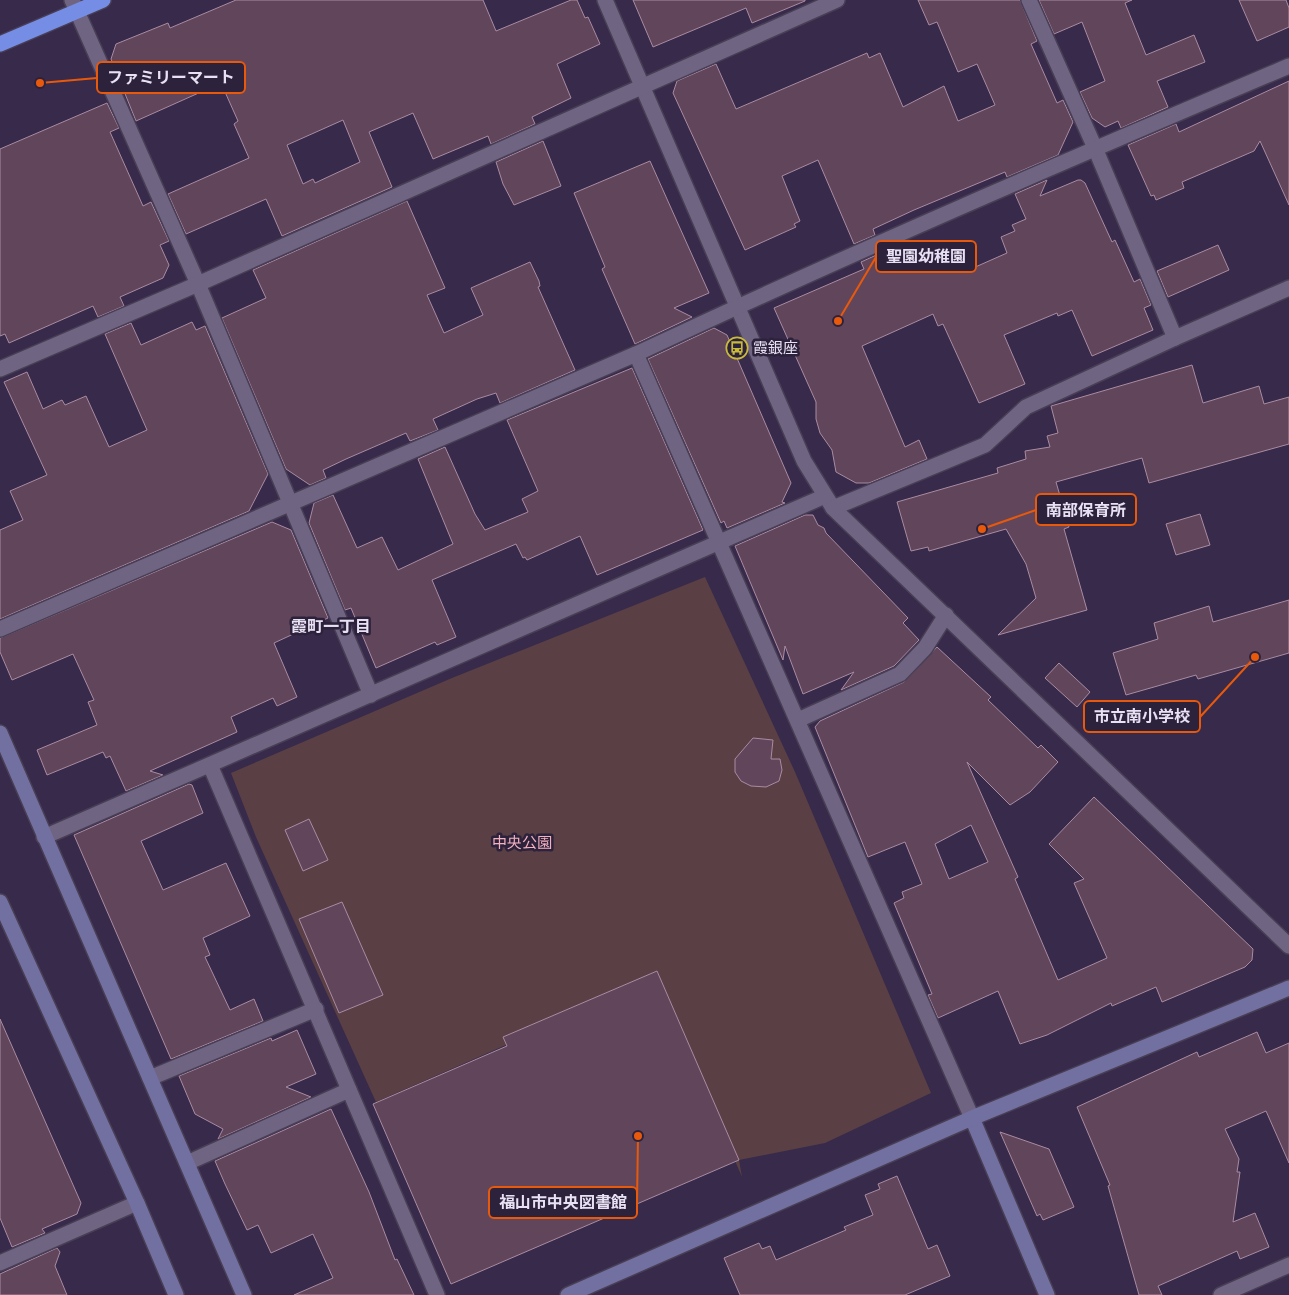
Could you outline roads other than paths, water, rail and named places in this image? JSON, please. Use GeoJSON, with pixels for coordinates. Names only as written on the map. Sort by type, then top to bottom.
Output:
{"type":"FeatureCollection","features":[{"type":"Feature","properties":{"kind":"highway"},"geometry":{"type":"LineString","coordinates":[[0,44],[74,6],[103,0]]}},
{"type":"Feature","properties":{"kind":"street"},"geometry":{"type":"LineString","coordinates":[[605,0],[804,461],[829,502],[1289,946]]}},
{"type":"Feature","properties":{"kind":"street"},"geometry":{"type":"LineString","coordinates":[[0,369],[198,284],[642,85],[837,0]]}},
{"type":"Feature","properties":{"kind":"street"},"geometry":{"type":"LineString","coordinates":[[1029,0],[1095,148],[1175,338]]}},
{"type":"Feature","properties":{"kind":"street"},"geometry":{"type":"LineString","coordinates":[[74,6],[198,284],[371,695]]}},
{"type":"Feature","properties":{"kind":"street"},"geometry":{"type":"LineString","coordinates":[[0,629],[636,354],[738,306],[1095,148],[1289,66]]}},
{"type":"Feature","properties":{"kind":"street"},"geometry":{"type":"LineString","coordinates":[[44,837],[718,543],[985,445],[1026,407],[1289,288]]}},
{"type":"Feature","properties":{"kind":"street"},"geometry":{"type":"LineString","coordinates":[[636,354],[972,1118],[1047,1295]]}},
{"type":"Feature","properties":{"kind":"street"},"geometry":{"type":"LineString","coordinates":[[798,720],[900,674],[925,648],[946,615]]}},
{"type":"Feature","properties":{"kind":"street"},"geometry":{"type":"LineString","coordinates":[[0,733],[244,1295]]}},
{"type":"Feature","properties":{"kind":"street"},"geometry":{"type":"LineString","coordinates":[[210,765],[437,1295]]}},
{"type":"Feature","properties":{"kind":"street"},"geometry":{"type":"LineString","coordinates":[[0,902],[137,1203],[176,1295]]}},
{"type":"Feature","properties":{"kind":"street"},"geometry":{"type":"LineString","coordinates":[[568,1295],[972,1118],[1289,988]]}},
{"type":"Feature","properties":{"kind":"street"},"geometry":{"type":"LineString","coordinates":[[150,1078],[316,1009]]}},
{"type":"Feature","properties":{"kind":"street"},"geometry":{"type":"LineString","coordinates":[[187,1163],[349,1090]]}},
{"type":"Feature","properties":{"kind":"street"},"geometry":{"type":"LineString","coordinates":[[0,1263],[137,1203]]}},
{"type":"Feature","properties":{"kind":"street"},"geometry":{"type":"LineString","coordinates":[[1221,1295],[1289,1265]]}},
{"type":"Feature","properties":{"kind":"place","name":"ファミリーマート"},"geometry":{"type":"Point","coordinates":[40,83]}},
{"type":"Feature","properties":{"kind":"place","name":"聖園幼稚園"},"geometry":{"type":"Point","coordinates":[838,321]}},
{"type":"Feature","properties":{"kind":"place","name":"霞銀座"},"geometry":{"type":"Point","coordinates":[737,348]}},
{"type":"Feature","properties":{"kind":"place","name":"南部保育所"},"geometry":{"type":"Point","coordinates":[982,529]}},
{"type":"Feature","properties":{"kind":"place","name":"市立南小学校"},"geometry":{"type":"Point","coordinates":[1255,657]}},
{"type":"Feature","properties":{"kind":"place","name":"福山市中央図書館"},"geometry":{"type":"Point","coordinates":[638,1136]}},
{"type":"Feature","properties":{"kind":"district","name":"霞町一丁目"},"geometry":{"type":"Point","coordinates":[331,626]}},
{"type":"Feature","properties":{"kind":"park label","name":"中央公園"},"geometry":{"type":"Point","coordinates":[522,843]}}]}
